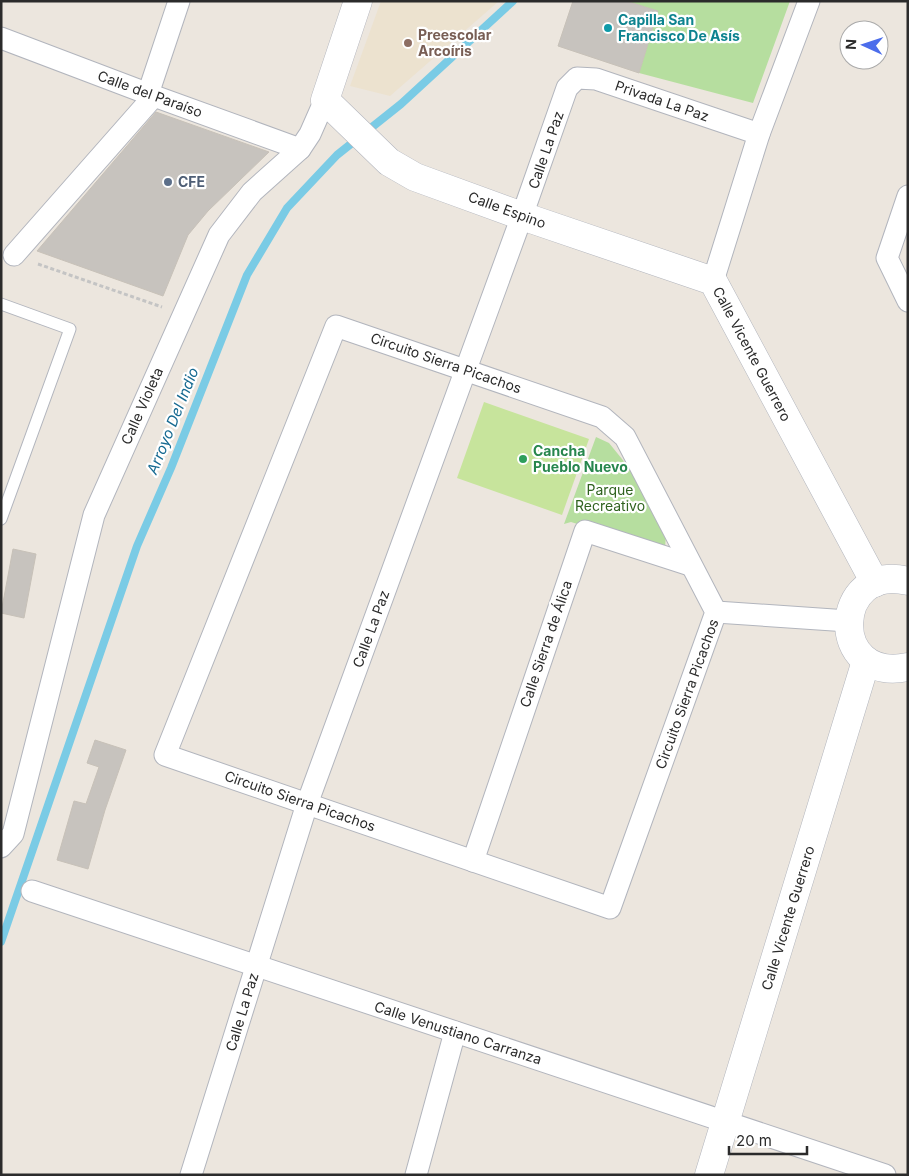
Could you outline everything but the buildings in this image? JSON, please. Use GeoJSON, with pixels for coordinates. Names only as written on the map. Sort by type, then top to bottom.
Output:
{"type":"FeatureCollection","features":[{"type":"Feature","properties":{"kind":"street"},"geometry":{"type":"LineString","coordinates":[[14,255],[151,95],[179,1]]}},
{"type":"Feature","properties":{"kind":"street","name":"Calle Violeta"},"geometry":{"type":"LineString","coordinates":[[1,847],[13,834],[94,515],[219,235],[252,192],[300,149],[310,134],[334,109],[358,1]]}},
{"type":"Feature","properties":{"kind":"street","name":"Calle Vicente Guerrero"},"geometry":{"type":"LineString","coordinates":[[809,1],[759,134],[713,280],[875,583]]}},
{"type":"Feature","properties":{"kind":"street","name":"Calle del Paraíso"},"geometry":{"type":"LineString","coordinates":[[1,38],[300,149]]}},
{"type":"Feature","properties":{"kind":"street","name":"Privada La Paz"},"geometry":{"type":"LineString","coordinates":[[567,88],[577,78],[596,79],[759,134]]}},
{"type":"Feature","properties":{"kind":"street","name":"Calle La Paz"},"geometry":{"type":"LineString","coordinates":[[191,1175],[307,804],[567,88]]}},
{"type":"Feature","properties":{"kind":"street","name":"Calle Espino"},"geometry":{"type":"LineString","coordinates":[[334,109],[389,162],[415,177],[522,216],[713,280]]}},
{"type":"Feature","properties":{"kind":"street"},"geometry":{"type":"LineString","coordinates":[[908,196],[887,258],[908,301]]}},
{"type":"Feature","properties":{"kind":"street","name":"Circuito Sierra Picachos"},"geometry":{"type":"LineString","coordinates":[[336,326],[466,370],[602,417],[625,437],[716,612],[610,908],[165,755],[336,326]]}},
{"type":"Feature","properties":{"kind":"street","name":"Calle Sierra de Álica"},"geometry":{"type":"LineString","coordinates":[[473,861],[585,531],[690,564]]}},
{"type":"Feature","properties":{"kind":"street"},"geometry":{"type":"LineString","coordinates":[[908,581],[887,579],[864,589],[850,609],[848,621],[852,644],[866,661],[880,668],[895,670],[908,667]]}},
{"type":"Feature","properties":{"kind":"street"},"geometry":{"type":"LineString","coordinates":[[716,612],[848,621]]}},
{"type":"Feature","properties":{"kind":"street","name":"Calle Vicente Guerrero"},"geometry":{"type":"LineString","coordinates":[[709,1175],[866,661]]}},
{"type":"Feature","properties":{"kind":"street","name":"Calle Venustiano Carranza"},"geometry":{"type":"LineString","coordinates":[[32,891],[885,1175]]}},
{"type":"Feature","properties":{"kind":"street"},"geometry":{"type":"LineString","coordinates":[[416,1175],[455,1032]]}},
{"type":"Feature","properties":{"kind":"lane"},"geometry":{"type":"LineString","coordinates":[[1,304],[70,329],[1,519]]}},
{"type":"Feature","properties":{"kind":"path"},"geometry":{"type":"LineString","coordinates":[[14,255],[183,314]]}},
{"type":"Feature","properties":{"kind":"shaded area","name":"Preescolar Arcoíris"},"geometry":{"type":"Polygon","coordinates":[[[381,1],[499,1],[390,96],[350,86],[381,1]]]}},
{"type":"Feature","properties":{"kind":"green space"},"geometry":{"type":"Polygon","coordinates":[[[626,1],[790,1],[753,103],[639,73],[658,11],[626,1]]]}},
{"type":"Feature","properties":{"kind":"green space","name":"Cancha Pueblo Nuevo"},"geometry":{"type":"Polygon","coordinates":[[[484,402],[589,439],[562,515],[457,478],[484,402]]]}},
{"type":"Feature","properties":{"kind":"green space","name":"Parque Recreativo"},"geometry":{"type":"Polygon","coordinates":[[[596,437],[609,443],[635,475],[666,532],[665,550],[571,522],[564,524],[596,437]]]}},
{"type":"Feature","properties":{"kind":"waterway","name":"Arroyo Del Indio"},"geometry":{"type":"LineString","coordinates":[[1,942],[137,546],[171,468],[247,275],[287,208],[337,155],[401,104],[513,1]]}},
{"type":"Feature","properties":{"kind":"place","name":"Capilla San Francisco De Asís"},"geometry":{"type":"Point","coordinates":[608,28]}},
{"type":"Feature","properties":{"kind":"place","name":"Preescolar Arcoíris"},"geometry":{"type":"Point","coordinates":[408,43]}},
{"type":"Feature","properties":{"kind":"place","name":"CFE"},"geometry":{"type":"Point","coordinates":[168,182]}},
{"type":"Feature","properties":{"kind":"place","name":"Cancha Pueblo Nuevo"},"geometry":{"type":"Point","coordinates":[523,459]}}]}
